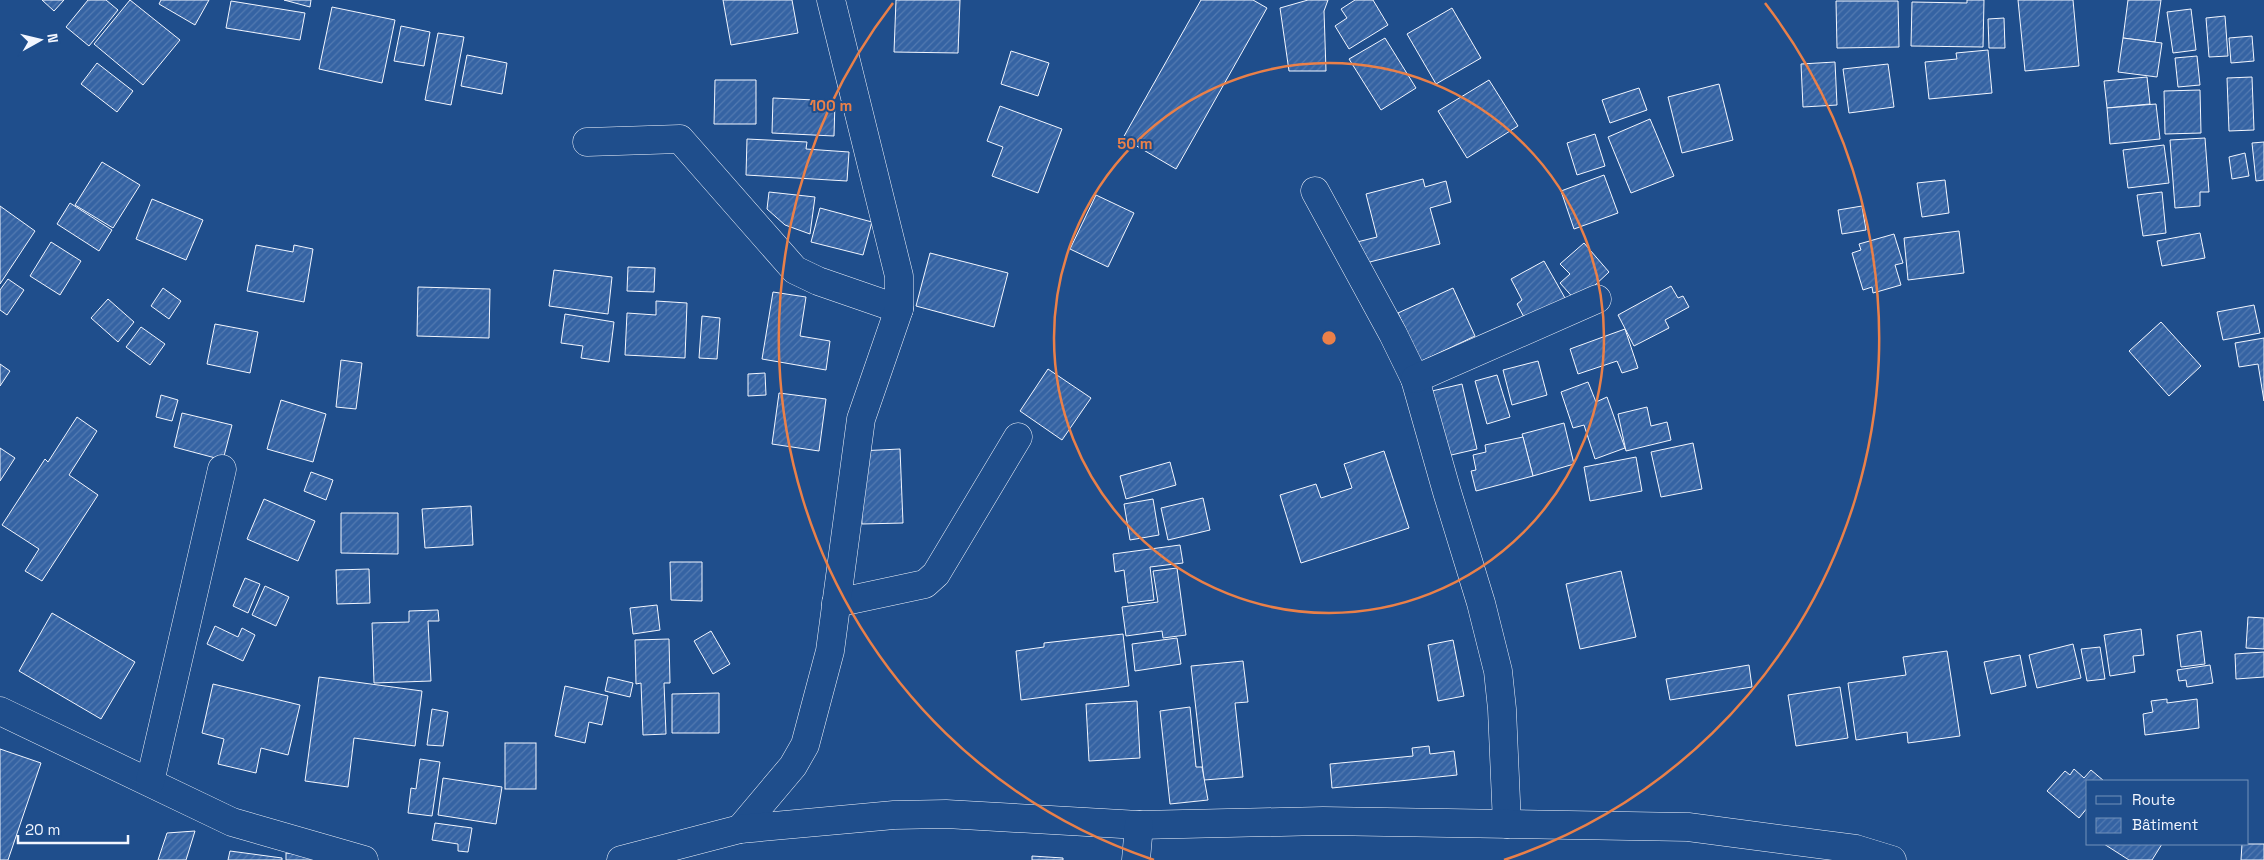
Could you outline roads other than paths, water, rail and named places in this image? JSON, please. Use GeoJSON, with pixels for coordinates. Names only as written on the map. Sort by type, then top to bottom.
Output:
{"type":"FeatureCollection","features":[{"type":"Feature","properties":{"kind":"street"},"geometry":{"type":"LineString","coordinates":[[740,829],[793,766],[805,745],[830,651],[861,419],[899,309],[899,276],[831,0]]}},
{"type":"Feature","properties":{"kind":"street"},"geometry":{"type":"LineString","coordinates":[[587,142],[680,139],[795,270],[818,281],[899,309]]}},
{"type":"Feature","properties":{"kind":"street"},"geometry":{"type":"LineString","coordinates":[[1315,191],[1415,379],[1481,603],[1498,670],[1502,709],[1507,824]]}},
{"type":"Feature","properties":{"kind":"street"},"geometry":{"type":"LineString","coordinates":[[1415,379],[1597,299]]}},
{"type":"Feature","properties":{"kind":"street"},"geometry":{"type":"LineString","coordinates":[[836,603],[925,584],[936,574],[1018,437]]}},
{"type":"Feature","properties":{"kind":"street"},"geometry":{"type":"LineString","coordinates":[[150,782],[222,468]]}},
{"type":"Feature","properties":{"kind":"street"},"geometry":{"type":"LineString","coordinates":[[0,711],[232,822],[364,860]]}},
{"type":"Feature","properties":{"kind":"street"},"geometry":{"type":"LineString","coordinates":[[621,860],[740,829],[894,815],[946,814],[1139,825],[1323,821],[1688,827],[1856,849],[1892,860]]}},
{"type":"Feature","properties":{"kind":"street"},"geometry":{"type":"LineString","coordinates":[[1136,860],[1139,825]]}}]}
